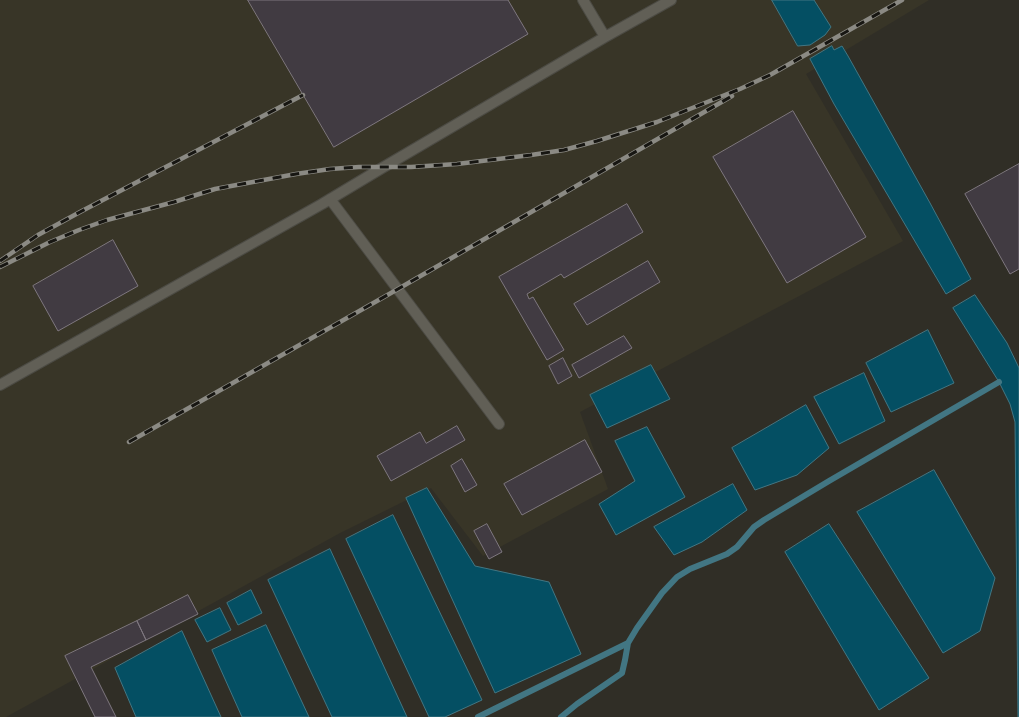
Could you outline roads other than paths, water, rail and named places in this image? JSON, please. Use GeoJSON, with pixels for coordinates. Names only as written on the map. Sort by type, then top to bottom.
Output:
{"type":"FeatureCollection","features":[{"type":"Feature","properties":{"kind":"street"},"geometry":{"type":"LineString","coordinates":[[583,0],[605,37]]}},
{"type":"Feature","properties":{"kind":"street"},"geometry":{"type":"LineString","coordinates":[[0,384],[330,199],[605,37],[671,0]]}},
{"type":"Feature","properties":{"kind":"street"},"geometry":{"type":"LineString","coordinates":[[330,199],[500,424]]}},
{"type":"Feature","properties":{"kind":"water"},"geometry":{"type":"Polygon","coordinates":[[[772,0],[814,0],[831,27],[825,35],[810,45],[798,46],[772,0]]]}},
{"type":"Feature","properties":{"kind":"water"},"geometry":{"type":"Polygon","coordinates":[[[832,46],[834,50],[842,46],[848,56],[971,279],[946,294],[834,104],[810,59],[832,46]]]}},
{"type":"Feature","properties":{"kind":"water"},"geometry":{"type":"Polygon","coordinates":[[[975,295],[1007,343],[1019,368],[1019,717],[1015,422],[1010,404],[999,382],[953,308],[975,295]]]}},
{"type":"Feature","properties":{"kind":"water"},"geometry":{"type":"Polygon","coordinates":[[[928,330],[954,383],[891,412],[866,363],[928,330]]]}},
{"type":"Feature","properties":{"kind":"water"},"geometry":{"type":"Polygon","coordinates":[[[651,365],[670,399],[607,428],[590,395],[651,365]]]}},
{"type":"Feature","properties":{"kind":"water"},"geometry":{"type":"Polygon","coordinates":[[[864,373],[885,421],[839,444],[814,397],[864,373]]]}},
{"type":"Feature","properties":{"kind":"water"},"geometry":{"type":"Polygon","coordinates":[[[806,405],[829,448],[797,475],[755,490],[732,448],[806,405]]]}},
{"type":"Feature","properties":{"kind":"water"},"geometry":{"type":"Polygon","coordinates":[[[647,427],[685,497],[616,535],[599,504],[635,481],[615,441],[647,427]]]}},
{"type":"Feature","properties":{"kind":"water"},"geometry":{"type":"Polygon","coordinates":[[[934,470],[995,578],[980,631],[943,653],[857,512],[934,470]]]}},
{"type":"Feature","properties":{"kind":"water"},"geometry":{"type":"Polygon","coordinates":[[[733,484],[747,510],[702,542],[674,555],[654,527],[733,484]]]}},
{"type":"Feature","properties":{"kind":"water"},"geometry":{"type":"Polygon","coordinates":[[[427,488],[475,566],[549,582],[581,654],[495,693],[406,498],[427,488]]]}},
{"type":"Feature","properties":{"kind":"water"},"geometry":{"type":"Polygon","coordinates":[[[393,515],[482,700],[445,717],[429,717],[346,539],[393,515]]]}},
{"type":"Feature","properties":{"kind":"water"},"geometry":{"type":"Polygon","coordinates":[[[829,524],[929,678],[879,710],[785,552],[829,524]]]}},
{"type":"Feature","properties":{"kind":"water"},"geometry":{"type":"Polygon","coordinates":[[[330,549],[407,717],[332,717],[268,580],[330,549]]]}},
{"type":"Feature","properties":{"kind":"water"},"geometry":{"type":"Polygon","coordinates":[[[251,590],[262,613],[238,625],[227,603],[251,590]]]}},
{"type":"Feature","properties":{"kind":"water"},"geometry":{"type":"Polygon","coordinates":[[[220,608],[231,630],[207,642],[195,620],[220,608]]]}},
{"type":"Feature","properties":{"kind":"water"},"geometry":{"type":"Polygon","coordinates":[[[266,625],[309,717],[242,717],[212,650],[266,625]]]}},
{"type":"Feature","properties":{"kind":"water"},"geometry":{"type":"Polygon","coordinates":[[[182,631],[221,717],[136,717],[115,668],[182,631]]]}},
{"type":"Feature","properties":{"kind":"waterway"},"geometry":{"type":"LineString","coordinates":[[561,717],[622,673],[628,643],[662,593],[677,577],[690,569],[727,554],[737,547],[754,527],[764,520],[999,382]]}},
{"type":"Feature","properties":{"kind":"waterway"},"geometry":{"type":"LineString","coordinates":[[478,717],[628,643]]}},
{"type":"Feature","properties":{"kind":"railway"},"geometry":{"type":"LineString","coordinates":[[0,267],[50,242],[79,230],[107,220],[215,189],[330,169],[457,164],[531,155],[564,150],[597,141],[657,122],[740,89],[770,75],[902,0]]}},
{"type":"Feature","properties":{"kind":"railway"},"geometry":{"type":"LineString","coordinates":[[0,261],[38,235],[303,95]]}},
{"type":"Feature","properties":{"kind":"railway"},"geometry":{"type":"LineString","coordinates":[[129,442],[732,96]]}}]}
